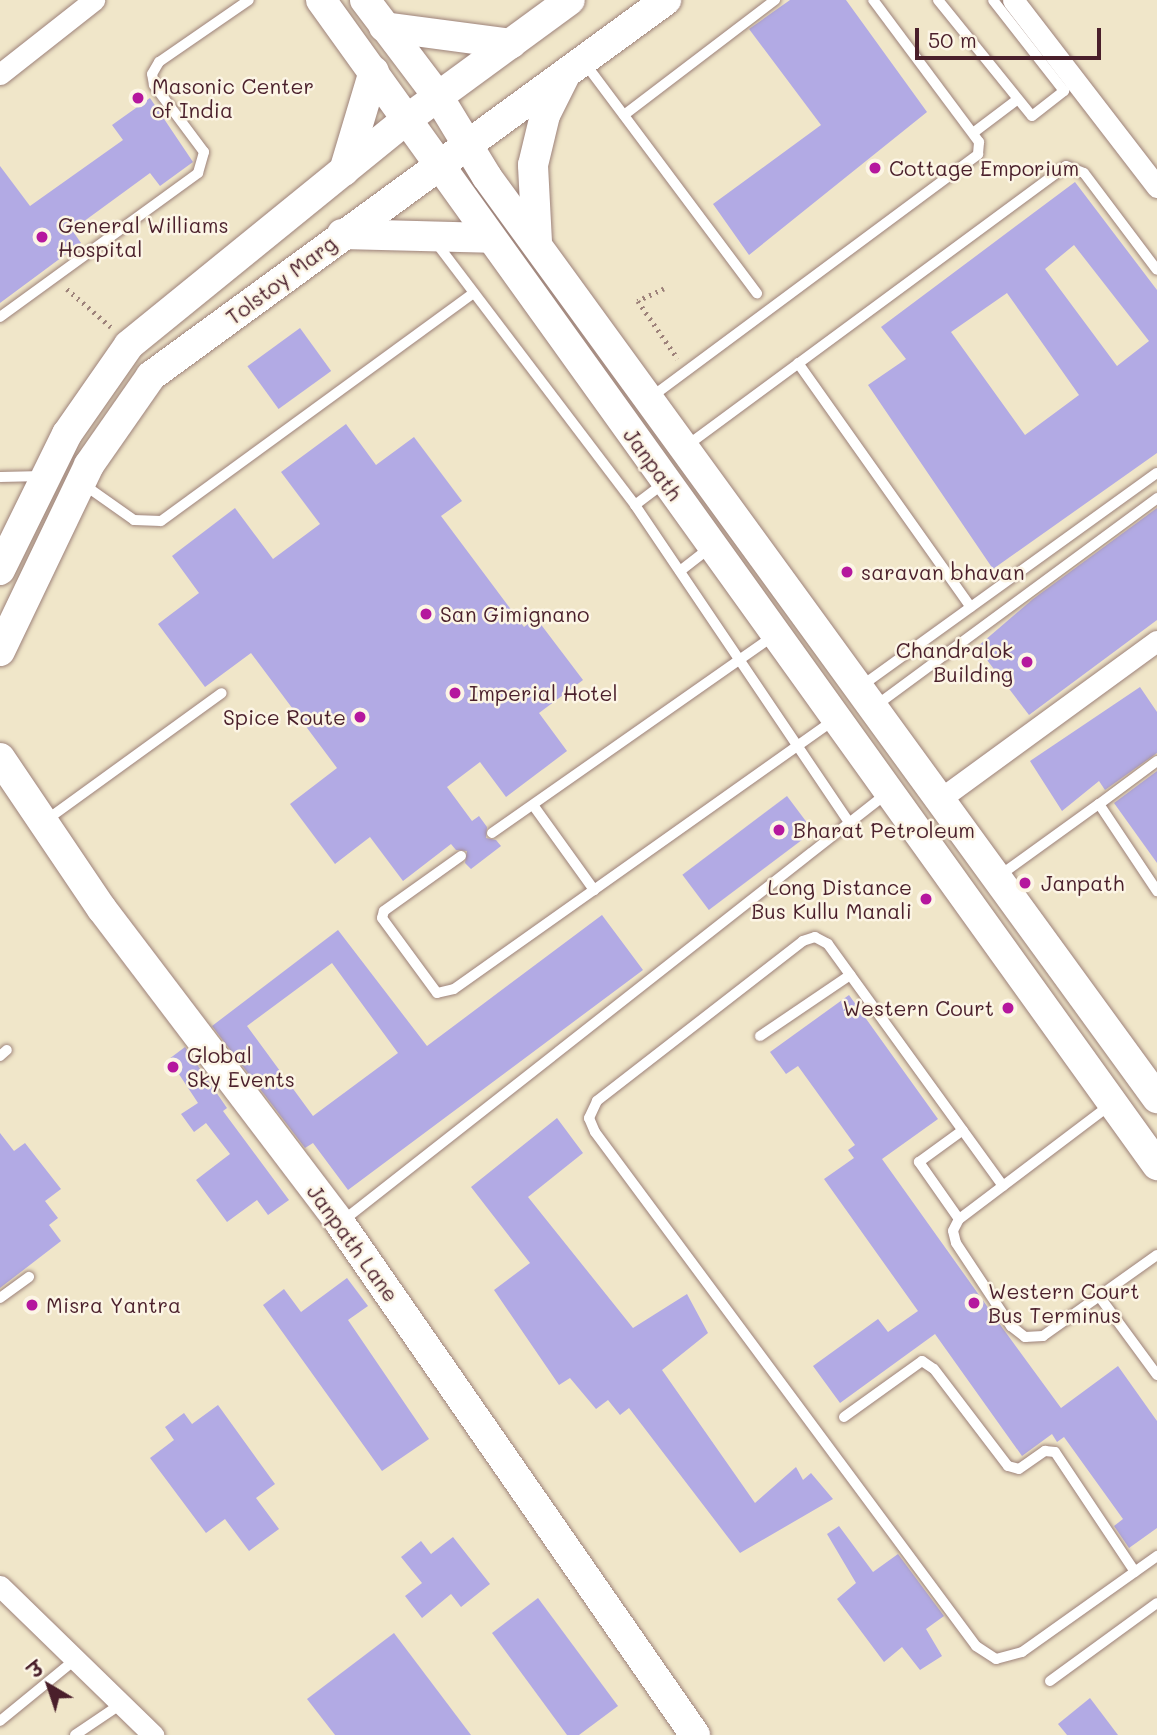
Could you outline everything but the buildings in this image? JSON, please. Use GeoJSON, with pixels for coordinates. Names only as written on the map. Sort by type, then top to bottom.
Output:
{"type":"FeatureCollection","features":[{"type":"Feature","properties":{"kind":"main road","name":"Janpath"},"geometry":{"type":"LineString","coordinates":[[321,0],[1157,1166]]}},
{"type":"Feature","properties":{"kind":"main road","name":"Janpath"},"geometry":{"type":"LineString","coordinates":[[365,0],[439,98],[466,145],[1157,1098]]}},
{"type":"Feature","properties":{"kind":"main road","name":"Tolstoy Marg"},"geometry":{"type":"LineString","coordinates":[[0,570],[46,476],[96,388],[129,345],[406,120],[570,0]]}},
{"type":"Feature","properties":{"kind":"main road","name":"Tolstoy Marg"},"geometry":{"type":"LineString","coordinates":[[0,651],[81,482],[118,419],[152,376],[437,164],[666,0]]}},
{"type":"Feature","properties":{"kind":"main road"},"geometry":{"type":"LineString","coordinates":[[384,27],[511,44]]}},
{"type":"Feature","properties":{"kind":"main road"},"geometry":{"type":"LineString","coordinates":[[537,243],[531,191],[535,152],[545,115],[575,64]]}},
{"type":"Feature","properties":{"kind":"main road"},"geometry":{"type":"LineString","coordinates":[[344,171],[374,71]]}},
{"type":"Feature","properties":{"kind":"main road"},"geometry":{"type":"LineString","coordinates":[[342,234],[490,238]]}},
{"type":"Feature","properties":{"kind":"main road","name":"Janpath Lane"},"geometry":{"type":"LineString","coordinates":[[0,758],[42,823],[118,930],[340,1223],[695,1735]]}},
{"type":"Feature","properties":{"kind":"street"},"geometry":{"type":"LineString","coordinates":[[0,74],[94,0]]}},
{"type":"Feature","properties":{"kind":"street"},"geometry":{"type":"LineString","coordinates":[[1013,0],[1157,187]]}},
{"type":"Feature","properties":{"kind":"street"},"geometry":{"type":"LineString","coordinates":[[940,799],[1157,641]]}},
{"type":"Feature","properties":{"kind":"street"},"geometry":{"type":"LineString","coordinates":[[0,1586],[124,1702],[153,1735]]}},
{"type":"Feature","properties":{"kind":"lane"},"geometry":{"type":"LineString","coordinates":[[0,317],[198,173],[204,152],[154,85],[152,74],[159,62],[249,0]]}},
{"type":"Feature","properties":{"kind":"lane"},"geometry":{"type":"LineString","coordinates":[[624,116],[775,0]]}},
{"type":"Feature","properties":{"kind":"lane"},"geometry":{"type":"LineString","coordinates":[[650,398],[969,162],[980,148],[973,133],[873,0]]}},
{"type":"Feature","properties":{"kind":"lane"},"geometry":{"type":"LineString","coordinates":[[938,0],[1032,116],[1064,91],[993,0]]}},
{"type":"Feature","properties":{"kind":"lane"},"geometry":{"type":"LineString","coordinates":[[575,64],[624,116],[757,293]]}},
{"type":"Feature","properties":{"kind":"lane"},"geometry":{"type":"LineString","coordinates":[[973,133],[1018,99]]}},
{"type":"Feature","properties":{"kind":"lane"},"geometry":{"type":"LineString","coordinates":[[685,447],[1066,166],[1084,173],[1157,270]]}},
{"type":"Feature","properties":{"kind":"lane"},"geometry":{"type":"LineString","coordinates":[[432,238],[635,505],[849,822]]}},
{"type":"Feature","properties":{"kind":"lane"},"geometry":{"type":"LineString","coordinates":[[81,482],[134,520],[161,521],[474,293]]}},
{"type":"Feature","properties":{"kind":"lane"},"geometry":{"type":"LineString","coordinates":[[798,363],[971,607]]}},
{"type":"Feature","properties":{"kind":"lane"},"geometry":{"type":"LineString","coordinates":[[867,697],[971,607],[1157,473]]}},
{"type":"Feature","properties":{"kind":"lane"},"geometry":{"type":"LineString","coordinates":[[0,477],[46,476]]}},
{"type":"Feature","properties":{"kind":"lane"},"geometry":{"type":"LineString","coordinates":[[635,505],[666,482]]}},
{"type":"Feature","properties":{"kind":"lane"},"geometry":{"type":"LineString","coordinates":[[867,697],[1157,498]]}},
{"type":"Feature","properties":{"kind":"lane"},"geometry":{"type":"LineString","coordinates":[[680,571],[712,547]]}},
{"type":"Feature","properties":{"kind":"lane"},"geometry":{"type":"LineString","coordinates":[[492,833],[775,634]]}},
{"type":"Feature","properties":{"kind":"lane"},"geometry":{"type":"LineString","coordinates":[[42,823],[222,693]]}},
{"type":"Feature","properties":{"kind":"lane"},"geometry":{"type":"LineString","coordinates":[[461,856],[384,911],[382,918],[437,993],[454,989],[836,719]]}},
{"type":"Feature","properties":{"kind":"lane"},"geometry":{"type":"LineString","coordinates":[[997,877],[1157,761]]}},
{"type":"Feature","properties":{"kind":"lane"},"geometry":{"type":"LineString","coordinates":[[340,1223],[888,792]]}},
{"type":"Feature","properties":{"kind":"lane"},"geometry":{"type":"LineString","coordinates":[[1098,804],[1157,891]]}},
{"type":"Feature","properties":{"kind":"lane"},"geometry":{"type":"LineString","coordinates":[[533,805],[594,890]]}},
{"type":"Feature","properties":{"kind":"lane"},"geometry":{"type":"LineString","coordinates":[[1003,1186],[828,944],[815,937],[803,941],[597,1101],[589,1118],[595,1132],[976,1646],[996,1658],[1022,1652],[1157,1556]]}},
{"type":"Feature","properties":{"kind":"lane"},"geometry":{"type":"LineString","coordinates":[[760,1036],[850,975]]}},
{"type":"Feature","properties":{"kind":"lane"},"geometry":{"type":"LineString","coordinates":[[1112,1104],[959,1219],[953,1231],[956,1243],[1011,1326],[1025,1337],[1043,1336],[1157,1255]]}},
{"type":"Feature","properties":{"kind":"lane"},"geometry":{"type":"LineString","coordinates":[[959,1219],[919,1162],[963,1130]]}},
{"type":"Feature","properties":{"kind":"lane"},"geometry":{"type":"LineString","coordinates":[[0,1298],[29,1277]]}},
{"type":"Feature","properties":{"kind":"lane"},"geometry":{"type":"LineString","coordinates":[[1100,1296],[1157,1375]]}},
{"type":"Feature","properties":{"kind":"lane"},"geometry":{"type":"LineString","coordinates":[[845,1417],[922,1361],[934,1369],[1008,1466],[1018,1469],[1045,1451],[1055,1452],[1135,1572]]}},
{"type":"Feature","properties":{"kind":"lane"},"geometry":{"type":"LineString","coordinates":[[1050,1681],[1157,1603]]}},
{"type":"Feature","properties":{"kind":"lane"},"geometry":{"type":"LineString","coordinates":[[0,1721],[77,1658]]}},
{"type":"Feature","properties":{"kind":"lane"},"geometry":{"type":"LineString","coordinates":[[75,1735],[124,1702]]}},
{"type":"Feature","properties":{"kind":"path"},"geometry":{"type":"LineString","coordinates":[[53,276],[114,329]]}},
{"type":"Feature","properties":{"kind":"path"},"geometry":{"type":"LineString","coordinates":[[664,289],[638,301],[686,371]]}},
{"type":"Feature","properties":{"kind":"place","name":"Masonic Center of India"},"geometry":{"type":"Point","coordinates":[138,98]}},
{"type":"Feature","properties":{"kind":"place","name":"Cottage Emporium"},"geometry":{"type":"Point","coordinates":[875,168]}},
{"type":"Feature","properties":{"kind":"place","name":"General Williams Hospital"},"geometry":{"type":"Point","coordinates":[42,237]}},
{"type":"Feature","properties":{"kind":"place","name":"saravan bhavan"},"geometry":{"type":"Point","coordinates":[847,572]}},
{"type":"Feature","properties":{"kind":"place","name":"San Gimignano"},"geometry":{"type":"Point","coordinates":[426,614]}},
{"type":"Feature","properties":{"kind":"place","name":"Chandralok Building"},"geometry":{"type":"Point","coordinates":[1027,662]}},
{"type":"Feature","properties":{"kind":"place","name":"Imperial Hotel"},"geometry":{"type":"Point","coordinates":[455,693]}},
{"type":"Feature","properties":{"kind":"place","name":"Spice Route"},"geometry":{"type":"Point","coordinates":[360,717]}},
{"type":"Feature","properties":{"kind":"place","name":"Bharat Petroleum"},"geometry":{"type":"Point","coordinates":[779,830]}},
{"type":"Feature","properties":{"kind":"place","name":"Janpath"},"geometry":{"type":"Point","coordinates":[1025,883]}},
{"type":"Feature","properties":{"kind":"place","name":"Long Distance Bus Kullu Manali"},"geometry":{"type":"Point","coordinates":[926,899]}},
{"type":"Feature","properties":{"kind":"place","name":"Western Court"},"geometry":{"type":"Point","coordinates":[1008,1008]}},
{"type":"Feature","properties":{"kind":"place","name":"Global Sky Events"},"geometry":{"type":"Point","coordinates":[173,1067]}},
{"type":"Feature","properties":{"kind":"place","name":"Western Court Bus Terminus"},"geometry":{"type":"Point","coordinates":[974,1303]}},
{"type":"Feature","properties":{"kind":"place","name":"Misra Yantra"},"geometry":{"type":"Point","coordinates":[32,1305]}}]}
